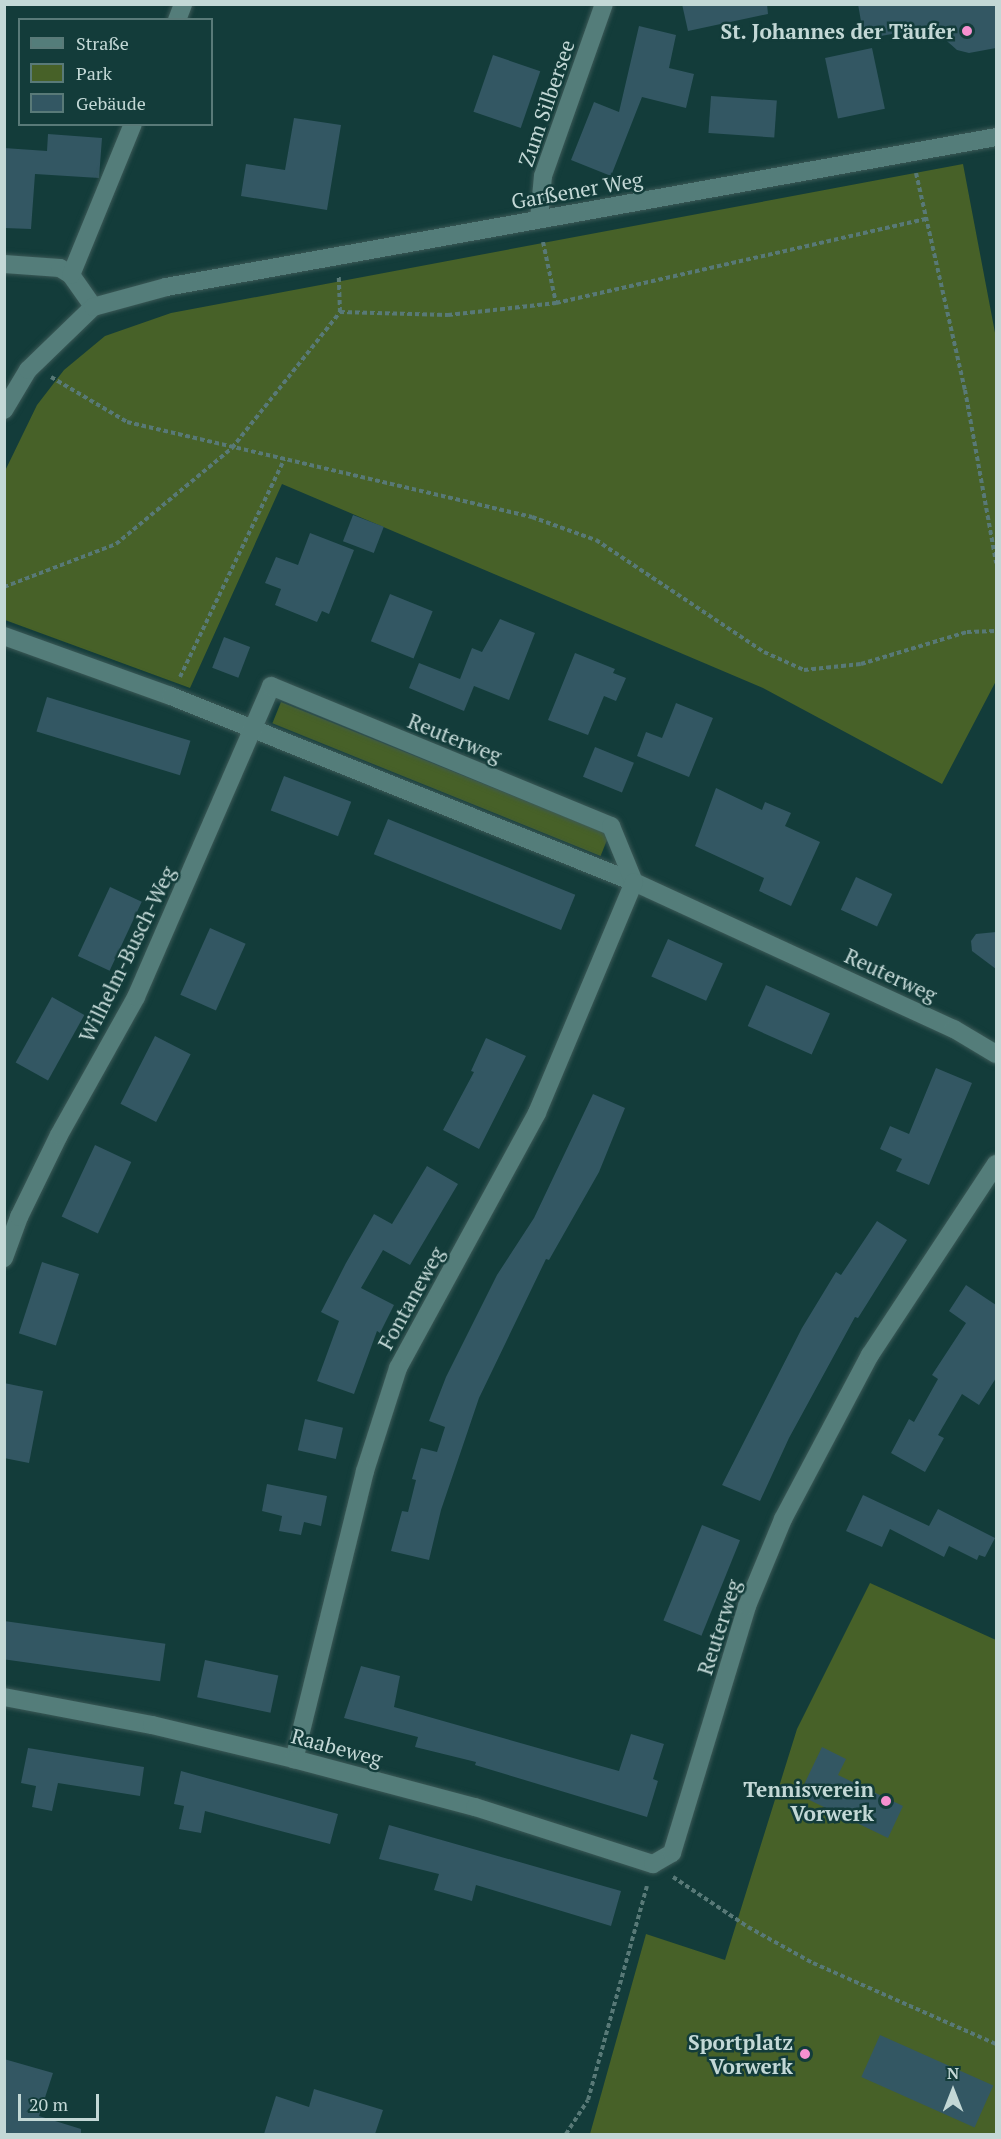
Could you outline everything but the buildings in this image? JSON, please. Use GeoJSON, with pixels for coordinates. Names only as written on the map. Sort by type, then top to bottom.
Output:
{"type":"FeatureCollection","features":[{"type":"Feature","properties":{"kind":"street","name":"Zum Silbersee"},"geometry":{"type":"LineString","coordinates":[[538,219],[543,176],[604,4]]}},
{"type":"Feature","properties":{"kind":"street"},"geometry":{"type":"LineString","coordinates":[[71,275],[132,126]]}},
{"type":"Feature","properties":{"kind":"street","name":"Garßener Weg"},"geometry":{"type":"LineString","coordinates":[[93,307],[166,287],[338,258],[538,219],[996,137]]}},
{"type":"Feature","properties":{"kind":"street"},"geometry":{"type":"LineString","coordinates":[[4,264],[60,268],[71,275],[93,307],[64,331],[28,370],[4,410]]}},
{"type":"Feature","properties":{"kind":"street","name":"Reuterweg"},"geometry":{"type":"LineString","coordinates":[[4,636],[171,696],[634,882],[954,1029],[996,1054]]}},
{"type":"Feature","properties":{"kind":"street","name":"Reuterweg"},"geometry":{"type":"LineString","coordinates":[[254,731],[271,686],[611,826],[634,882]]}},
{"type":"Feature","properties":{"kind":"street","name":"Wilhelm-Busch-Weg"},"geometry":{"type":"LineString","coordinates":[[4,1258],[19,1217],[59,1135],[136,997],[254,731]]}},
{"type":"Feature","properties":{"kind":"street","name":"Fontaneweg"},"geometry":{"type":"LineString","coordinates":[[294,1759],[365,1471],[398,1368],[537,1113],[634,882]]}},
{"type":"Feature","properties":{"kind":"street","name":"Reuterweg"},"geometry":{"type":"LineString","coordinates":[[654,1864],[672,1853],[747,1606],[783,1519],[870,1355],[996,1164]]}},
{"type":"Feature","properties":{"kind":"street","name":"Raabeweg"},"geometry":{"type":"LineString","coordinates":[[4,1697],[152,1725],[294,1759],[475,1807],[654,1864]]}},
{"type":"Feature","properties":{"kind":"path"},"geometry":{"type":"LineString","coordinates":[[911,153],[965,390],[996,563]]}},
{"type":"Feature","properties":{"kind":"path"},"geometry":{"type":"LineString","coordinates":[[538,219],[556,303]]}},
{"type":"Feature","properties":{"kind":"path"},"geometry":{"type":"LineString","coordinates":[[340,312],[448,315],[556,303],[927,219]]}},
{"type":"Feature","properties":{"kind":"path"},"geometry":{"type":"LineString","coordinates":[[4,586],[116,544],[232,448],[340,312],[338,258]]}},
{"type":"Feature","properties":{"kind":"path"},"geometry":{"type":"LineString","coordinates":[[28,370],[63,381],[127,422],[532,517],[596,540],[764,652],[804,670],[861,664],[967,632],[996,631]]}},
{"type":"Feature","properties":{"kind":"path"},"geometry":{"type":"LineString","coordinates":[[171,696],[284,460]]}},
{"type":"Feature","properties":{"kind":"path"},"geometry":{"type":"LineString","coordinates":[[566,2134],[588,2100],[654,1864],[748,1927],[813,1963],[996,2044]]}},
{"type":"Feature","properties":{"kind":"green space"},"geometry":{"type":"Polygon","coordinates":[[[963,164],[996,338],[996,681],[942,784],[763,688],[282,484],[190,688],[5,620],[4,473],[37,405],[64,370],[105,336],[171,313],[963,164]]]}},
{"type":"Feature","properties":{"kind":"green space"},"geometry":{"type":"Polygon","coordinates":[[[281,702],[609,835],[601,856],[272,723],[281,702]]]}},
{"type":"Feature","properties":{"kind":"green space"},"geometry":{"type":"Polygon","coordinates":[[[870,1583],[996,1640],[996,2134],[590,2134],[646,1934],[725,1960],[797,1729],[870,1583]]]}},
{"type":"Feature","properties":{"kind":"place","name":"St. Johannes der Täufer"},"geometry":{"type":"Point","coordinates":[967,31]}},
{"type":"Feature","properties":{"kind":"place","name":"Tennisverein Vorwerk"},"geometry":{"type":"Point","coordinates":[886,1801]}},
{"type":"Feature","properties":{"kind":"place","name":"Sportplatz Vorwerk"},"geometry":{"type":"Point","coordinates":[805,2054]}}]}
